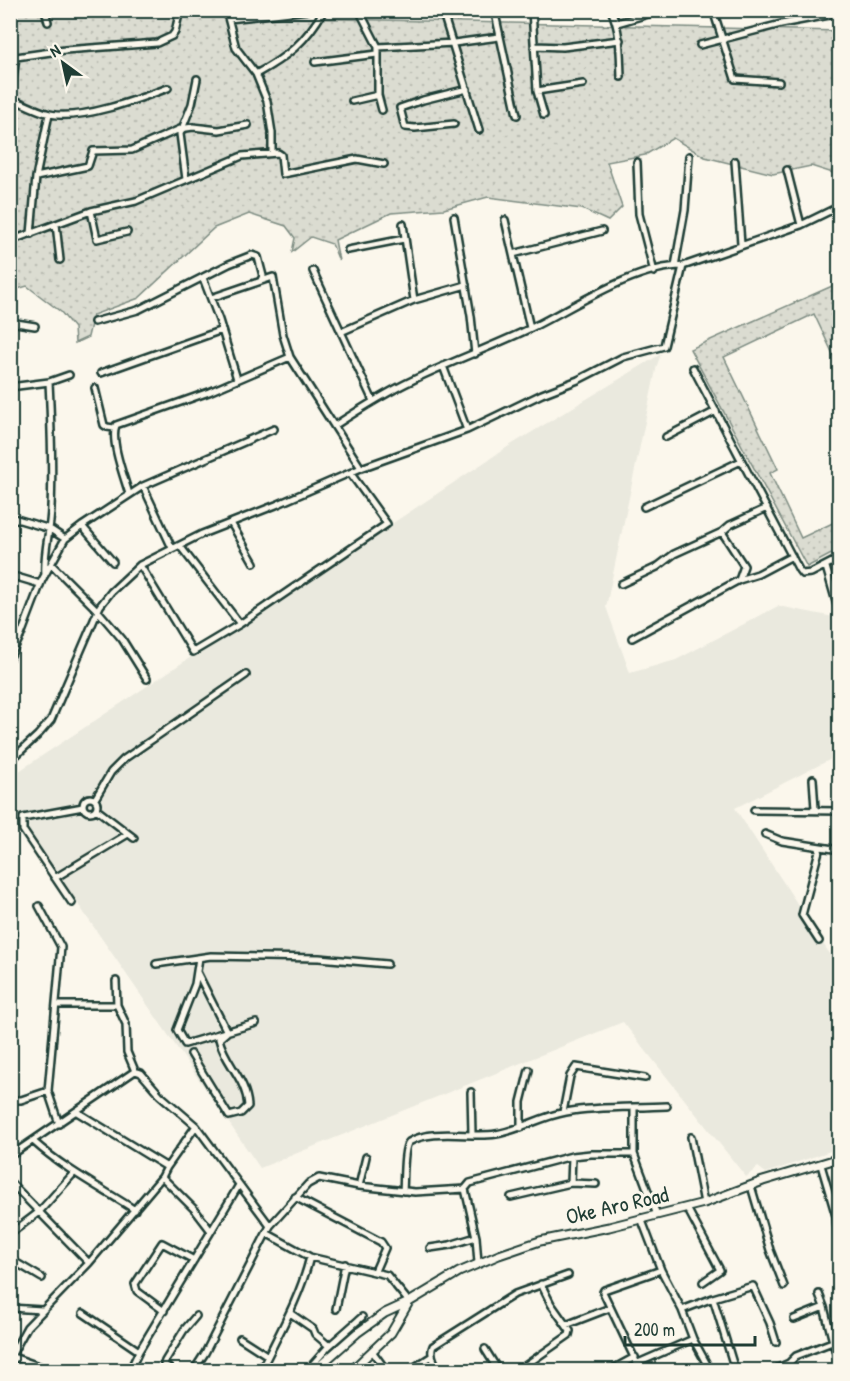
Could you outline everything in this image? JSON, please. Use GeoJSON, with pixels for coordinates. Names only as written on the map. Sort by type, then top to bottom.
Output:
{"type":"FeatureCollection","features":[{"type":"Feature","properties":{"kind":"main road","name":"Oke Aro Road"},"geometry":{"type":"LineString","coordinates":[[314,1367],[376,1318],[478,1263],[540,1241],[687,1208],[763,1181],[840,1158]]}},
{"type":"Feature","properties":{"kind":"main road","name":"Oke Aro Road"},"geometry":{"type":"LineString","coordinates":[[352,1371],[391,1333],[409,1302]]}},
{"type":"Feature","properties":{"kind":"street"},"geometry":{"type":"LineString","coordinates":[[45,10],[48,22]]}},
{"type":"Feature","properties":{"kind":"street"},"geometry":{"type":"LineString","coordinates":[[168,88],[133,101],[69,116],[49,114],[11,99],[16,57],[65,50],[157,43],[172,36],[175,32],[180,10]]}},
{"type":"Feature","properties":{"kind":"street"},"geometry":{"type":"LineString","coordinates":[[226,10],[236,48],[256,74],[267,101],[271,118],[272,153]]}},
{"type":"Feature","properties":{"kind":"street"},"geometry":{"type":"LineString","coordinates":[[229,19],[308,10]]}},
{"type":"Feature","properties":{"kind":"street"},"geometry":{"type":"LineString","coordinates":[[256,74],[281,61],[300,44],[315,26],[324,10]]}},
{"type":"Feature","properties":{"kind":"street"},"geometry":{"type":"LineString","coordinates":[[359,10],[378,47],[378,95],[382,110]]}},
{"type":"Feature","properties":{"kind":"street"},"geometry":{"type":"LineString","coordinates":[[442,10],[479,130]]}},
{"type":"Feature","properties":{"kind":"street"},"geometry":{"type":"LineString","coordinates":[[532,10],[537,91],[544,115]]}},
{"type":"Feature","properties":{"kind":"street"},"geometry":{"type":"LineString","coordinates":[[611,10],[617,23],[620,40],[621,77]]}},
{"type":"Feature","properties":{"kind":"street"},"geometry":{"type":"LineString","coordinates":[[617,23],[662,10]]}},
{"type":"Feature","properties":{"kind":"street"},"geometry":{"type":"LineString","coordinates":[[713,10],[735,79],[779,82]]}},
{"type":"Feature","properties":{"kind":"street"},"geometry":{"type":"LineString","coordinates":[[700,45],[781,24],[840,13]]}},
{"type":"Feature","properties":{"kind":"street"},"geometry":{"type":"LineString","coordinates":[[496,18],[517,115]]}},
{"type":"Feature","properties":{"kind":"street"},"geometry":{"type":"LineString","coordinates":[[378,47],[453,43],[499,36]]}},
{"type":"Feature","properties":{"kind":"street"},"geometry":{"type":"LineString","coordinates":[[535,46],[570,46],[620,40]]}},
{"type":"Feature","properties":{"kind":"street"},"geometry":{"type":"LineString","coordinates":[[315,62],[377,54]]}},
{"type":"Feature","properties":{"kind":"street"},"geometry":{"type":"LineString","coordinates":[[186,179],[180,129],[192,104],[197,79]]}},
{"type":"Feature","properties":{"kind":"street"},"geometry":{"type":"LineString","coordinates":[[537,91],[583,84]]}},
{"type":"Feature","properties":{"kind":"street"},"geometry":{"type":"LineString","coordinates":[[453,124],[405,127],[400,108],[467,89]]}},
{"type":"Feature","properties":{"kind":"street"},"geometry":{"type":"LineString","coordinates":[[352,101],[378,95]]}},
{"type":"Feature","properties":{"kind":"street"},"geometry":{"type":"LineString","coordinates":[[31,234],[36,177],[49,114]]}},
{"type":"Feature","properties":{"kind":"street"},"geometry":{"type":"LineString","coordinates":[[36,177],[88,166],[93,151],[132,150],[180,129],[219,130],[248,125]]}},
{"type":"Feature","properties":{"kind":"street"},"geometry":{"type":"LineString","coordinates":[[10,241],[91,211],[136,201],[242,156],[278,153],[281,156],[283,174],[357,159],[384,164]]}},
{"type":"Feature","properties":{"kind":"street"},"geometry":{"type":"LineString","coordinates":[[675,266],[685,210],[689,156]]}},
{"type":"Feature","properties":{"kind":"street"},"geometry":{"type":"LineString","coordinates":[[735,161],[741,244]]}},
{"type":"Feature","properties":{"kind":"street"},"geometry":{"type":"LineString","coordinates":[[637,162],[639,214],[654,272]]}},
{"type":"Feature","properties":{"kind":"street"},"geometry":{"type":"LineString","coordinates":[[787,170],[801,225]]}},
{"type":"Feature","properties":{"kind":"street"},"geometry":{"type":"LineString","coordinates":[[334,426],[373,401],[443,366],[475,354],[530,328],[619,282],[637,275],[683,266],[801,225],[840,206]]}},
{"type":"Feature","properties":{"kind":"street"},"geometry":{"type":"LineString","coordinates":[[91,211],[97,239],[127,232]]}},
{"type":"Feature","properties":{"kind":"street"},"geometry":{"type":"LineString","coordinates":[[454,217],[475,354]]}},
{"type":"Feature","properties":{"kind":"street"},"geometry":{"type":"LineString","coordinates":[[505,220],[530,328]]}},
{"type":"Feature","properties":{"kind":"street"},"geometry":{"type":"LineString","coordinates":[[56,224],[60,260]]}},
{"type":"Feature","properties":{"kind":"street"},"geometry":{"type":"LineString","coordinates":[[403,224],[414,300]]}},
{"type":"Feature","properties":{"kind":"street"},"geometry":{"type":"LineString","coordinates":[[513,254],[602,231]]}},
{"type":"Feature","properties":{"kind":"street"},"geometry":{"type":"LineString","coordinates":[[348,250],[404,239]]}},
{"type":"Feature","properties":{"kind":"street"},"geometry":{"type":"LineString","coordinates":[[94,322],[138,310],[229,264],[252,255],[258,257],[263,276],[261,280]]}},
{"type":"Feature","properties":{"kind":"street"},"geometry":{"type":"LineString","coordinates":[[10,761],[51,720],[98,611],[111,592],[140,565],[202,534],[361,468],[466,430],[542,394],[578,380],[623,357],[664,346],[683,266]]}},
{"type":"Feature","properties":{"kind":"street"},"geometry":{"type":"LineString","coordinates":[[313,271],[373,401]]}},
{"type":"Feature","properties":{"kind":"street"},"geometry":{"type":"LineString","coordinates":[[211,298],[273,277],[283,335],[290,357],[361,468]]}},
{"type":"Feature","properties":{"kind":"street"},"geometry":{"type":"LineString","coordinates":[[203,278],[237,379]]}},
{"type":"Feature","properties":{"kind":"street"},"geometry":{"type":"LineString","coordinates":[[340,332],[414,300],[466,285]]}},
{"type":"Feature","properties":{"kind":"street"},"geometry":{"type":"LineString","coordinates":[[10,322],[35,326]]}},
{"type":"Feature","properties":{"kind":"street"},"geometry":{"type":"LineString","coordinates":[[101,373],[222,330]]}},
{"type":"Feature","properties":{"kind":"street"},"geometry":{"type":"LineString","coordinates":[[95,388],[104,425],[107,428],[114,428],[124,420],[209,392],[290,357]]}},
{"type":"Feature","properties":{"kind":"street"},"geometry":{"type":"LineString","coordinates":[[443,366],[466,430]]}},
{"type":"Feature","properties":{"kind":"street"},"geometry":{"type":"LineString","coordinates":[[693,368],[802,574],[826,567],[840,558]]}},
{"type":"Feature","properties":{"kind":"street"},"geometry":{"type":"LineString","coordinates":[[10,387],[49,381],[69,375]]}},
{"type":"Feature","properties":{"kind":"street"},"geometry":{"type":"LineString","coordinates":[[45,577],[44,556],[50,529],[49,381]]}},
{"type":"Feature","properties":{"kind":"street"},"geometry":{"type":"LineString","coordinates":[[666,437],[716,411]]}},
{"type":"Feature","properties":{"kind":"street"},"geometry":{"type":"LineString","coordinates":[[114,428],[129,494]]}},
{"type":"Feature","properties":{"kind":"street"},"geometry":{"type":"LineString","coordinates":[[10,657],[21,635],[40,584],[65,539],[143,486],[274,429]]}},
{"type":"Feature","properties":{"kind":"street"},"geometry":{"type":"LineString","coordinates":[[644,507],[741,461]]}},
{"type":"Feature","properties":{"kind":"street"},"geometry":{"type":"LineString","coordinates":[[140,565],[193,652],[240,624],[387,524],[351,474]]}},
{"type":"Feature","properties":{"kind":"street"},"geometry":{"type":"LineString","coordinates":[[143,486],[172,548]]}},
{"type":"Feature","properties":{"kind":"street"},"geometry":{"type":"LineString","coordinates":[[621,584],[766,508]]}},
{"type":"Feature","properties":{"kind":"street"},"geometry":{"type":"LineString","coordinates":[[10,517],[50,529],[65,539]]}},
{"type":"Feature","properties":{"kind":"street"},"geometry":{"type":"LineString","coordinates":[[231,523],[254,563]]}},
{"type":"Feature","properties":{"kind":"street"},"geometry":{"type":"LineString","coordinates":[[82,526],[113,562]]}},
{"type":"Feature","properties":{"kind":"street"},"geometry":{"type":"LineString","coordinates":[[722,532],[744,566],[739,580]]}},
{"type":"Feature","properties":{"kind":"street"},"geometry":{"type":"LineString","coordinates":[[180,546],[240,624]]}},
{"type":"Feature","properties":{"kind":"street"},"geometry":{"type":"LineString","coordinates":[[632,638],[739,580],[758,574],[792,556]]}},
{"type":"Feature","properties":{"kind":"street"},"geometry":{"type":"LineString","coordinates":[[51,564],[98,611],[122,639],[147,679]]}},
{"type":"Feature","properties":{"kind":"street"},"geometry":{"type":"LineString","coordinates":[[826,567],[838,609]]}},
{"type":"Feature","properties":{"kind":"street"},"geometry":{"type":"LineString","coordinates":[[10,575],[40,584]]}},
{"type":"Feature","properties":{"kind":"street"},"geometry":{"type":"LineString","coordinates":[[10,630],[21,635]]}},
{"type":"Feature","properties":{"kind":"street"},"geometry":{"type":"LineString","coordinates":[[94,799],[111,772],[124,759],[246,675]]}},
{"type":"Feature","properties":{"kind":"street"},"geometry":{"type":"LineString","coordinates":[[813,779],[815,809]]}},
{"type":"Feature","properties":{"kind":"street"},"geometry":{"type":"LineString","coordinates":[[83,807],[86,799],[94,799]]}},
{"type":"Feature","properties":{"kind":"street"},"geometry":{"type":"LineString","coordinates":[[94,799],[97,803],[96,809]]}},
{"type":"Feature","properties":{"kind":"street"},"geometry":{"type":"LineString","coordinates":[[72,903],[24,830],[23,818],[83,807],[90,812],[96,809]]}},
{"type":"Feature","properties":{"kind":"street"},"geometry":{"type":"LineString","coordinates":[[96,809],[134,838]]}},
{"type":"Feature","properties":{"kind":"street"},"geometry":{"type":"LineString","coordinates":[[754,810],[840,811]]}},
{"type":"Feature","properties":{"kind":"street"},"geometry":{"type":"LineString","coordinates":[[55,878],[128,834]]}},
{"type":"Feature","properties":{"kind":"street"},"geometry":{"type":"LineString","coordinates":[[765,834],[782,841],[840,850]]}},
{"type":"Feature","properties":{"kind":"street"},"geometry":{"type":"LineString","coordinates":[[819,941],[802,915],[820,846]]}},
{"type":"Feature","properties":{"kind":"street"},"geometry":{"type":"LineString","coordinates":[[39,906],[61,947],[48,1091],[59,1124]]}},
{"type":"Feature","properties":{"kind":"street"},"geometry":{"type":"LineString","coordinates":[[10,944],[14,933]]}},
{"type":"Feature","properties":{"kind":"street"},"geometry":{"type":"LineString","coordinates":[[156,964],[211,956],[319,958],[387,964]]}},
{"type":"Feature","properties":{"kind":"street"},"geometry":{"type":"LineString","coordinates":[[199,957],[195,984],[177,1030],[185,1044],[256,1023]]}},
{"type":"Feature","properties":{"kind":"street"},"geometry":{"type":"LineString","coordinates":[[197,972],[227,1032]]}},
{"type":"Feature","properties":{"kind":"street"},"geometry":{"type":"LineString","coordinates":[[116,981],[117,1005],[126,1024],[127,1052],[135,1071],[141,1073],[160,1095],[196,1126],[270,1226]]}},
{"type":"Feature","properties":{"kind":"street"},"geometry":{"type":"LineString","coordinates":[[56,1005],[117,1005]]}},
{"type":"Feature","properties":{"kind":"street"},"geometry":{"type":"LineString","coordinates":[[191,1054],[230,1116],[241,1113],[248,1106],[247,1094],[221,1047],[219,1039],[227,1032]]}},
{"type":"Feature","properties":{"kind":"street"},"geometry":{"type":"LineString","coordinates":[[563,1112],[570,1076],[576,1068],[645,1078]]}},
{"type":"Feature","properties":{"kind":"street"},"geometry":{"type":"LineString","coordinates":[[521,1128],[521,1102],[530,1070]]}},
{"type":"Feature","properties":{"kind":"street"},"geometry":{"type":"LineString","coordinates":[[10,1156],[135,1071]]}},
{"type":"Feature","properties":{"kind":"street"},"geometry":{"type":"LineString","coordinates":[[10,1100],[21,1100],[48,1091]]}},
{"type":"Feature","properties":{"kind":"street"},"geometry":{"type":"LineString","coordinates":[[471,1092],[472,1134]]}},
{"type":"Feature","properties":{"kind":"street"},"geometry":{"type":"LineString","coordinates":[[403,1191],[405,1149],[410,1142],[438,1135],[499,1134],[563,1112],[597,1108],[668,1106]]}},
{"type":"Feature","properties":{"kind":"street"},"geometry":{"type":"LineString","coordinates":[[634,1108],[634,1154],[657,1215]]}},
{"type":"Feature","properties":{"kind":"street"},"geometry":{"type":"LineString","coordinates":[[77,1112],[167,1167]]}},
{"type":"Feature","properties":{"kind":"street"},"geometry":{"type":"LineString","coordinates":[[50,1371],[11,1356],[27,1327],[89,1263],[162,1178],[167,1167],[196,1126]]}},
{"type":"Feature","properties":{"kind":"street"},"geometry":{"type":"LineString","coordinates":[[692,1137],[704,1203]]}},
{"type":"Feature","properties":{"kind":"street"},"geometry":{"type":"LineString","coordinates":[[33,1142],[74,1173],[135,1210]]}},
{"type":"Feature","properties":{"kind":"street"},"geometry":{"type":"LineString","coordinates":[[478,1263],[476,1237],[465,1190],[470,1183],[572,1156],[634,1154]]}},
{"type":"Feature","properties":{"kind":"street"},"geometry":{"type":"LineString","coordinates":[[571,1183],[572,1156]]}},
{"type":"Feature","properties":{"kind":"street"},"geometry":{"type":"LineString","coordinates":[[359,1186],[366,1157]]}},
{"type":"Feature","properties":{"kind":"street"},"geometry":{"type":"LineString","coordinates":[[821,1165],[836,1216],[840,1268]]}},
{"type":"Feature","properties":{"kind":"street"},"geometry":{"type":"LineString","coordinates":[[10,1234],[39,1212],[74,1173]]}},
{"type":"Feature","properties":{"kind":"street"},"geometry":{"type":"LineString","coordinates":[[162,1178],[195,1210],[211,1231]]}},
{"type":"Feature","properties":{"kind":"street"},"geometry":{"type":"LineString","coordinates":[[194,1371],[206,1353],[268,1234],[270,1226],[308,1184],[319,1178],[403,1191],[465,1190]]}},
{"type":"Feature","properties":{"kind":"street"},"geometry":{"type":"LineString","coordinates":[[10,1182],[89,1263]]}},
{"type":"Feature","properties":{"kind":"street"},"geometry":{"type":"LineString","coordinates":[[511,1197],[571,1183],[596,1184]]}},
{"type":"Feature","properties":{"kind":"street"},"geometry":{"type":"LineString","coordinates":[[130,1371],[139,1351],[239,1185]]}},
{"type":"Feature","properties":{"kind":"street"},"geometry":{"type":"LineString","coordinates":[[751,1186],[770,1250],[784,1286]]}},
{"type":"Feature","properties":{"kind":"street"},"geometry":{"type":"LineString","coordinates":[[295,1197],[381,1242],[385,1248],[375,1271]]}},
{"type":"Feature","properties":{"kind":"street"},"geometry":{"type":"LineString","coordinates":[[687,1208],[720,1270],[703,1282]]}},
{"type":"Feature","properties":{"kind":"street"},"geometry":{"type":"LineString","coordinates":[[641,1218],[661,1270],[710,1371]]}},
{"type":"Feature","properties":{"kind":"street"},"geometry":{"type":"LineString","coordinates":[[268,1234],[310,1257],[387,1275],[409,1302]]}},
{"type":"Feature","properties":{"kind":"street"},"geometry":{"type":"LineString","coordinates":[[430,1248],[476,1237]]}},
{"type":"Feature","properties":{"kind":"street"},"geometry":{"type":"LineString","coordinates":[[164,1311],[137,1291],[135,1284],[162,1244],[194,1260]]}},
{"type":"Feature","properties":{"kind":"street"},"geometry":{"type":"LineString","coordinates":[[261,1371],[291,1313],[310,1257]]}},
{"type":"Feature","properties":{"kind":"street"},"geometry":{"type":"LineString","coordinates":[[10,1259],[42,1278]]}},
{"type":"Feature","properties":{"kind":"street"},"geometry":{"type":"LineString","coordinates":[[336,1309],[345,1264]]}},
{"type":"Feature","properties":{"kind":"street"},"geometry":{"type":"LineString","coordinates":[[640,1371],[604,1296],[604,1290],[661,1270]]}},
{"type":"Feature","properties":{"kind":"street"},"geometry":{"type":"LineString","coordinates":[[440,1371],[432,1356],[433,1346],[515,1294],[568,1275]]}},
{"type":"Feature","properties":{"kind":"street"},"geometry":{"type":"LineString","coordinates":[[519,1371],[569,1335],[570,1331],[551,1304],[541,1284]]}},
{"type":"Feature","properties":{"kind":"street"},"geometry":{"type":"LineString","coordinates":[[682,1311],[713,1298],[753,1286],[776,1342]]}},
{"type":"Feature","properties":{"kind":"street"},"geometry":{"type":"LineString","coordinates":[[819,1294],[840,1369]]}},
{"type":"Feature","properties":{"kind":"street"},"geometry":{"type":"LineString","coordinates":[[713,1298],[735,1371]]}},
{"type":"Feature","properties":{"kind":"street"},"geometry":{"type":"LineString","coordinates":[[794,1319],[824,1307]]}},
{"type":"Feature","properties":{"kind":"street"},"geometry":{"type":"LineString","coordinates":[[10,1308],[42,1310]]}},
{"type":"Feature","properties":{"kind":"street"},"geometry":{"type":"LineString","coordinates":[[566,1325],[610,1308]]}},
{"type":"Feature","properties":{"kind":"street"},"geometry":{"type":"LineString","coordinates":[[83,1313],[139,1351]]}},
{"type":"Feature","properties":{"kind":"street"},"geometry":{"type":"LineString","coordinates":[[291,1313],[313,1329],[315,1334],[329,1346]]}},
{"type":"Feature","properties":{"kind":"street"},"geometry":{"type":"LineString","coordinates":[[171,1371],[164,1364],[165,1361],[184,1330],[196,1316]]}},
{"type":"Feature","properties":{"kind":"street"},"geometry":{"type":"LineString","coordinates":[[314,1367],[329,1346],[362,1317]]}},
{"type":"Feature","properties":{"kind":"street"},"geometry":{"type":"LineString","coordinates":[[240,1338],[268,1356]]}},
{"type":"Feature","properties":{"kind":"street"},"geometry":{"type":"LineString","coordinates":[[773,1371],[789,1363],[796,1356],[840,1339]]}},
{"type":"Feature","properties":{"kind":"street"},"geometry":{"type":"LineString","coordinates":[[610,1371],[693,1340]]}},
{"type":"Feature","properties":{"kind":"street"},"geometry":{"type":"LineString","coordinates":[[485,1349],[498,1371]]}},
{"type":"Feature","properties":{"kind":"street"},"geometry":{"type":"LineString","coordinates":[[372,1351],[386,1371]]}},
{"type":"Feature","properties":{"kind":"street"},"geometry":{"type":"LineString","coordinates":[[410,1371],[432,1356]]}},
{"type":"Feature","properties":{"kind":"shaded area"},"geometry":{"type":"Polygon","coordinates":[[[11,11],[839,31],[839,175],[811,166],[773,174],[705,157],[673,138],[645,155],[607,162],[622,207],[608,221],[582,209],[488,197],[444,209],[391,213],[335,240],[339,261],[332,244],[311,237],[292,252],[295,238],[286,226],[249,214],[214,228],[139,298],[93,315],[88,337],[75,343],[74,328],[61,312],[27,286],[11,291],[11,11]]]}},
{"type":"Feature","properties":{"kind":"shaded area"},"geometry":{"type":"Polygon","coordinates":[[[839,283],[839,367],[814,314],[724,357],[778,469],[770,473],[801,538],[839,520],[839,550],[807,567],[690,349],[839,283]]]}},
{"type":"Feature","properties":{"kind":"shaded area"},"geometry":{"type":"Polygon","coordinates":[[[661,354],[606,607],[630,673],[676,660],[778,606],[839,618],[839,755],[735,808],[839,968],[839,1148],[766,1173],[758,1167],[746,1177],[623,1022],[260,1168],[11,807],[10,777],[509,446],[661,354]]]}}]}
